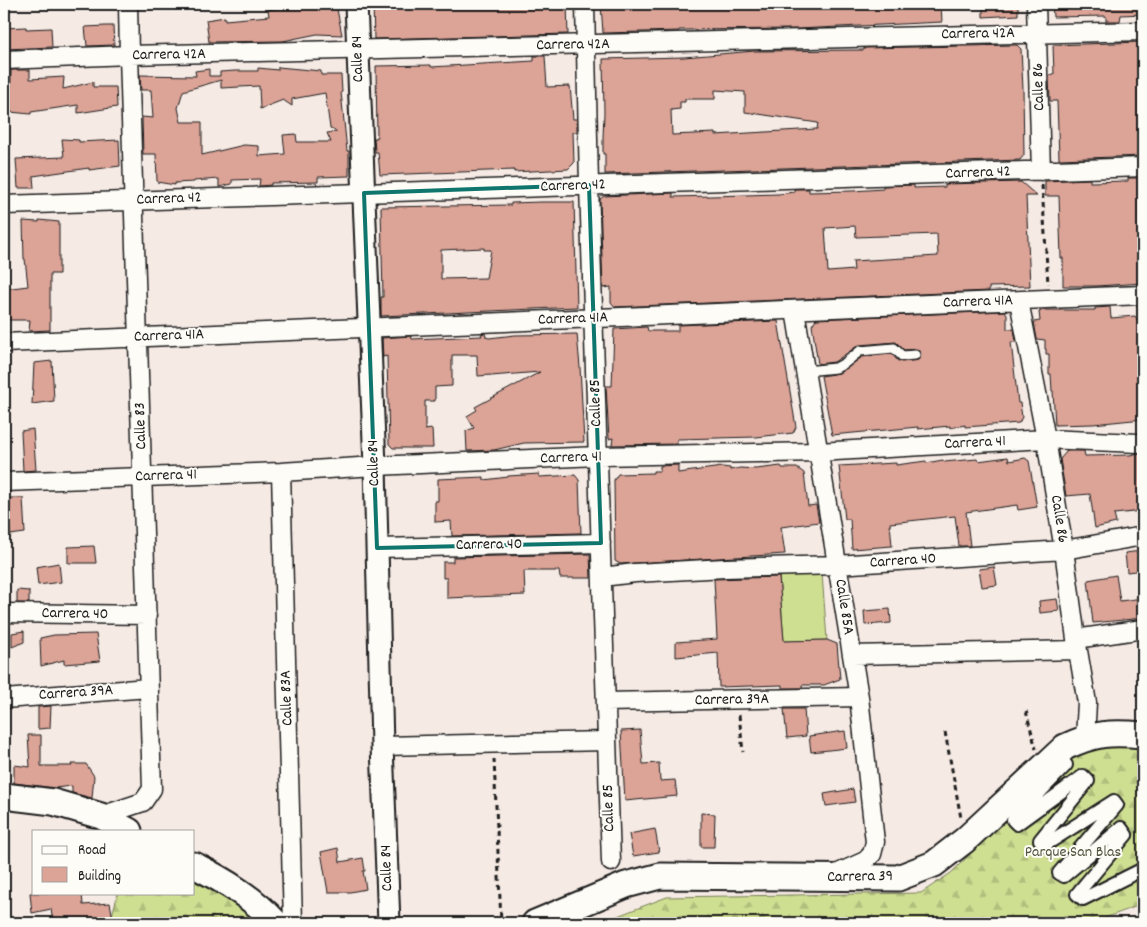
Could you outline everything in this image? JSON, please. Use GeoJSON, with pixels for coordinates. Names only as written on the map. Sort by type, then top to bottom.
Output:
{"type":"FeatureCollection","features":[{"type":"Feature","properties":{"kind":"main road","name":"Carrera 39"},"geometry":{"type":"LineString","coordinates":[[535,923],[626,885],[660,876],[898,878],[934,864],[965,840],[1065,747],[1085,738],[1114,732],[1143,735]]}},
{"type":"Feature","properties":{"kind":"main road"},"geometry":{"type":"LineString","coordinates":[[4,796],[53,802],[101,816],[127,830]]}},
{"type":"Feature","properties":{"kind":"main road"},"geometry":{"type":"LineString","coordinates":[[195,866],[216,876],[264,909],[276,923]]}},
{"type":"Feature","properties":{"kind":"street","name":"Calle 83"},"geometry":{"type":"LineString","coordinates":[[101,816],[143,802],[152,790],[128,4]]}},
{"type":"Feature","properties":{"kind":"street","name":"Calle 84"},"geometry":{"type":"LineString","coordinates":[[356,4],[375,466],[382,746],[389,923]]}},
{"type":"Feature","properties":{"kind":"street","name":"Calle 85"},"geometry":{"type":"LineString","coordinates":[[585,4],[593,318],[611,862]]}},
{"type":"Feature","properties":{"kind":"street","name":"Calle 86"},"geometry":{"type":"LineString","coordinates":[[1036,4],[1041,171]]}},
{"type":"Feature","properties":{"kind":"street","name":"Carrera 42A"},"geometry":{"type":"LineString","coordinates":[[4,60],[1143,30]]}},
{"type":"Feature","properties":{"kind":"street","name":"Carrera 42"},"geometry":{"type":"LineString","coordinates":[[4,204],[1143,167]]}},
{"type":"Feature","properties":{"kind":"street","name":"Calle 86"},"geometry":{"type":"LineString","coordinates":[[1019,300],[1046,439],[1064,550],[1087,703],[1085,738]]}},
{"type":"Feature","properties":{"kind":"street","name":"Carrera 41A"},"geometry":{"type":"LineString","coordinates":[[4,343],[1019,300],[1140,300]]}},
{"type":"Feature","properties":{"kind":"street","name":"Calle 85A"},"geometry":{"type":"LineString","coordinates":[[795,310],[859,697],[876,842],[872,854],[865,861],[827,878]]}},
{"type":"Feature","properties":{"kind":"street","name":"Carrera 41"},"geometry":{"type":"LineString","coordinates":[[4,482],[281,472],[598,456],[818,452],[1046,439],[1138,444]]}},
{"type":"Feature","properties":{"kind":"street","name":"Calle 83A"},"geometry":{"type":"LineString","coordinates":[[281,472],[293,923]]}},
{"type":"Feature","properties":{"kind":"street","name":"Carrera 40"},"geometry":{"type":"LineString","coordinates":[[602,577],[635,573],[837,565],[1064,550],[1143,536]]}},
{"type":"Feature","properties":{"kind":"street","name":"Carrera 40"},"geometry":{"type":"LineString","coordinates":[[377,548],[601,543]]}},
{"type":"Feature","properties":{"kind":"street","name":"Carrera 40"},"geometry":{"type":"LineString","coordinates":[[4,613],[147,615]]}},
{"type":"Feature","properties":{"kind":"street"},"geometry":{"type":"LineString","coordinates":[[852,655],[1077,645],[1143,629]]}},
{"type":"Feature","properties":{"kind":"street","name":"Carrera 39A"},"geometry":{"type":"LineString","coordinates":[[4,699],[149,688]]}},
{"type":"Feature","properties":{"kind":"street","name":"Carrera 39A"},"geometry":{"type":"LineString","coordinates":[[606,702],[859,697]]}},
{"type":"Feature","properties":{"kind":"street"},"geometry":{"type":"LineString","coordinates":[[382,746],[607,740]]}},
{"type":"Feature","properties":{"kind":"street"},"geometry":{"type":"LineString","coordinates":[[999,810],[1006,814],[1060,758],[1066,765],[1013,820],[1017,824],[1083,776],[1088,781],[1040,840],[1045,845],[1114,801],[1117,805],[1059,873],[1064,876],[1121,828],[1126,835],[1077,894],[1083,899],[1143,870]]}},
{"type":"Feature","properties":{"kind":"lane"},"geometry":{"type":"LineString","coordinates":[[805,371],[836,368],[845,364],[860,351],[872,349],[894,348],[902,356],[915,355]]}},
{"type":"Feature","properties":{"kind":"path"},"geometry":{"type":"LineString","coordinates":[[1041,171],[1049,299]]}},
{"type":"Feature","properties":{"kind":"path"},"geometry":{"type":"LineString","coordinates":[[738,700],[743,752]]}},
{"type":"Feature","properties":{"kind":"path"},"geometry":{"type":"LineString","coordinates":[[1026,711],[1041,770]]}},
{"type":"Feature","properties":{"kind":"path"},"geometry":{"type":"LineString","coordinates":[[945,732],[965,840]]}},
{"type":"Feature","properties":{"kind":"path"},"geometry":{"type":"LineString","coordinates":[[494,743],[502,923]]}},
{"type":"Feature","properties":{"kind":"highlighted area"},"geometry":{"type":"Polygon","coordinates":[[[589,185],[601,543],[377,548],[364,193],[589,185]]]}},
{"type":"Feature","properties":{"kind":"green space"},"geometry":{"type":"Polygon","coordinates":[[[779,574],[822,574],[827,640],[784,641],[779,574]]]}},
{"type":"Feature","properties":{"kind":"green space","name":"Parque San Blas"},"geometry":{"type":"Polygon","coordinates":[[[1143,743],[1143,904],[1091,923],[599,923],[667,897],[921,893],[951,873],[1072,753],[1088,745],[1143,743]]]}},
{"type":"Feature","properties":{"kind":"green space"},"geometry":{"type":"Polygon","coordinates":[[[195,875],[264,923],[110,923],[118,894],[195,894],[195,875]]]}},
{"type":"Feature","properties":{"kind":"building"},"geometry":{"type":"Polygon","coordinates":[[[304,4],[336,4],[342,35],[317,34],[283,41],[209,42],[206,20],[225,17],[225,20],[269,16],[268,10],[304,4]]]}},
{"type":"Feature","properties":{"kind":"building"},"geometry":{"type":"Polygon","coordinates":[[[373,4],[567,4],[568,34],[374,39],[373,4]]]}},
{"type":"Feature","properties":{"kind":"building"},"geometry":{"type":"Polygon","coordinates":[[[601,4],[941,4],[942,22],[798,29],[603,33],[601,4]]]}},
{"type":"Feature","properties":{"kind":"building"},"geometry":{"type":"Polygon","coordinates":[[[983,4],[1018,4],[1018,15],[983,17],[983,4]]]}},
{"type":"Feature","properties":{"kind":"building"},"geometry":{"type":"Polygon","coordinates":[[[1052,4],[1143,4],[1143,14],[1121,15],[1120,21],[1106,21],[1106,16],[1053,17],[1052,4]]]}},
{"type":"Feature","properties":{"kind":"building"},"geometry":{"type":"Polygon","coordinates":[[[113,26],[114,45],[87,46],[85,27],[113,26]]]}},
{"type":"Feature","properties":{"kind":"building"},"geometry":{"type":"Polygon","coordinates":[[[26,27],[26,29],[51,28],[52,47],[4,49],[4,28],[26,27]]]}},
{"type":"Feature","properties":{"kind":"building"},"geometry":{"type":"Polygon","coordinates":[[[1143,42],[1143,156],[1059,159],[1057,101],[1050,101],[1049,75],[1054,74],[1053,45],[1143,42]]]}},
{"type":"Feature","properties":{"kind":"building"},"geometry":{"type":"Polygon","coordinates":[[[1017,45],[1021,49],[1024,155],[1020,160],[605,174],[605,154],[603,154],[603,59],[684,57],[755,51],[864,50],[864,48],[1017,45]],[[715,90],[715,99],[685,99],[685,102],[680,102],[680,109],[671,110],[672,135],[715,133],[715,135],[817,129],[818,123],[745,112],[745,92],[715,90]]]}},
{"type":"Feature","properties":{"kind":"building"},"geometry":{"type":"Polygon","coordinates":[[[534,56],[545,56],[547,87],[570,86],[573,119],[577,119],[577,132],[573,132],[574,163],[568,169],[380,175],[378,152],[375,152],[374,138],[377,138],[376,66],[431,65],[431,67],[534,61],[534,56]]]}},
{"type":"Feature","properties":{"kind":"building"},"geometry":{"type":"Polygon","coordinates":[[[278,67],[321,71],[321,75],[341,75],[347,151],[349,151],[349,176],[318,177],[318,182],[271,183],[271,185],[259,186],[260,179],[232,180],[232,184],[219,187],[219,179],[175,183],[175,185],[157,182],[156,154],[143,154],[142,117],[153,118],[151,90],[141,90],[140,75],[196,76],[195,71],[209,69],[209,76],[220,76],[220,72],[258,71],[258,68],[278,70],[278,67]],[[221,80],[183,91],[178,108],[181,122],[202,122],[202,155],[244,145],[259,146],[259,156],[285,154],[283,135],[296,134],[297,142],[331,142],[327,133],[337,132],[330,128],[325,93],[292,99],[292,106],[283,100],[260,109],[259,86],[221,88],[221,80]]]}},
{"type":"Feature","properties":{"kind":"building"},"geometry":{"type":"Polygon","coordinates":[[[11,70],[30,70],[30,79],[64,77],[63,89],[93,82],[93,87],[116,87],[117,107],[78,113],[78,105],[31,112],[31,114],[10,112],[11,70]]]}},
{"type":"Feature","properties":{"kind":"building"},"geometry":{"type":"Polygon","coordinates":[[[62,139],[79,140],[79,142],[119,140],[120,166],[89,170],[89,168],[33,176],[34,188],[18,188],[16,159],[64,157],[62,139]]]}},
{"type":"Feature","properties":{"kind":"building"},"geometry":{"type":"Polygon","coordinates":[[[1128,178],[1142,178],[1143,283],[1063,286],[1059,196],[1045,196],[1045,181],[1090,179],[1090,182],[1128,181],[1128,178]]]}},
{"type":"Feature","properties":{"kind":"building"},"geometry":{"type":"Polygon","coordinates":[[[1021,182],[1037,196],[1026,196],[1030,286],[989,287],[989,291],[615,307],[611,302],[611,287],[603,288],[600,199],[604,196],[673,193],[673,197],[779,194],[794,192],[794,189],[809,189],[809,192],[853,191],[883,189],[883,186],[945,187],[945,184],[1021,182]],[[855,226],[825,228],[828,272],[854,270],[853,261],[938,256],[937,234],[856,237],[855,226]]]}},
{"type":"Feature","properties":{"kind":"building"},"geometry":{"type":"Polygon","coordinates":[[[574,202],[577,307],[381,316],[381,297],[383,297],[381,207],[511,205],[511,203],[574,202]],[[484,248],[441,250],[441,279],[486,278],[491,250],[484,250],[484,248]]]}},
{"type":"Feature","properties":{"kind":"building"},"geometry":{"type":"Polygon","coordinates":[[[39,220],[59,222],[59,274],[50,274],[50,330],[29,331],[30,320],[4,320],[4,289],[28,286],[24,259],[23,221],[39,222],[39,220]]]}},
{"type":"Feature","properties":{"kind":"building"},"geometry":{"type":"Polygon","coordinates":[[[1110,307],[1111,318],[1135,316],[1143,328],[1143,419],[1093,424],[1055,425],[1051,374],[1049,374],[1049,354],[1046,354],[1045,340],[1037,339],[1034,322],[1040,321],[1039,312],[1043,310],[1095,310],[1095,308],[1110,307]]]}},
{"type":"Feature","properties":{"kind":"building"},"geometry":{"type":"Polygon","coordinates":[[[1005,311],[1007,314],[1007,329],[1014,329],[1016,342],[1011,342],[1018,403],[1020,403],[1022,417],[1019,423],[965,427],[965,425],[950,428],[950,426],[918,429],[918,427],[832,435],[821,376],[839,373],[862,357],[892,354],[898,361],[902,362],[918,360],[921,354],[917,349],[904,350],[896,342],[859,345],[834,362],[818,364],[812,325],[816,319],[1005,311]]]}},
{"type":"Feature","properties":{"kind":"building"},"geometry":{"type":"Polygon","coordinates":[[[778,321],[796,427],[793,433],[756,437],[677,439],[677,444],[612,445],[613,438],[609,439],[606,386],[612,386],[614,329],[647,327],[648,331],[678,331],[678,325],[778,321]]]}},
{"type":"Feature","properties":{"kind":"building"},"geometry":{"type":"Polygon","coordinates":[[[485,333],[486,337],[489,338],[515,335],[577,334],[584,442],[524,443],[494,450],[467,451],[466,431],[474,428],[467,416],[477,410],[475,407],[540,372],[478,376],[477,355],[452,355],[452,386],[435,387],[435,401],[425,401],[425,430],[432,429],[433,448],[393,448],[389,444],[387,356],[383,357],[382,338],[411,336],[412,339],[482,336],[481,334],[485,333]]]}},
{"type":"Feature","properties":{"kind":"building"},"geometry":{"type":"Polygon","coordinates":[[[52,361],[54,401],[32,404],[34,363],[52,361]]]}},
{"type":"Feature","properties":{"kind":"building"},"geometry":{"type":"Polygon","coordinates":[[[33,429],[36,470],[23,471],[21,431],[33,429]]]}},
{"type":"Feature","properties":{"kind":"building"},"geometry":{"type":"Polygon","coordinates":[[[1067,451],[1084,451],[1085,456],[1130,455],[1143,452],[1143,511],[1114,514],[1116,523],[1095,528],[1090,494],[1066,496],[1060,459],[1067,451]]]}},
{"type":"Feature","properties":{"kind":"building"},"geometry":{"type":"Polygon","coordinates":[[[1008,457],[1009,461],[1025,458],[1029,461],[1037,507],[1018,510],[1017,505],[966,512],[970,546],[959,546],[955,516],[890,523],[892,546],[852,549],[850,519],[845,519],[839,466],[896,463],[896,465],[943,460],[944,462],[977,459],[978,461],[1008,457]]]}},
{"type":"Feature","properties":{"kind":"building"},"geometry":{"type":"Polygon","coordinates":[[[678,465],[678,473],[722,467],[730,468],[730,470],[781,466],[782,468],[797,468],[804,473],[808,506],[816,505],[819,522],[781,527],[785,554],[620,564],[615,561],[614,480],[618,474],[653,473],[653,471],[660,471],[660,466],[678,465]]]}},
{"type":"Feature","properties":{"kind":"building"},"geometry":{"type":"Polygon","coordinates":[[[539,474],[539,477],[575,475],[579,480],[581,533],[452,536],[451,521],[435,522],[435,501],[438,501],[438,479],[484,477],[484,480],[539,474]]]}},
{"type":"Feature","properties":{"kind":"building"},"geometry":{"type":"Polygon","coordinates":[[[8,498],[23,498],[25,533],[10,535],[8,498]]]}},
{"type":"Feature","properties":{"kind":"building"},"geometry":{"type":"Polygon","coordinates":[[[94,546],[96,563],[68,563],[68,547],[94,546]]]}},
{"type":"Feature","properties":{"kind":"building"},"geometry":{"type":"Polygon","coordinates":[[[1141,551],[1143,570],[1127,572],[1125,553],[1141,551]]]}},
{"type":"Feature","properties":{"kind":"building"},"geometry":{"type":"Polygon","coordinates":[[[590,554],[591,578],[560,578],[559,571],[524,571],[525,595],[447,598],[447,578],[443,578],[443,562],[453,562],[453,557],[590,554]]]}},
{"type":"Feature","properties":{"kind":"building"},"geometry":{"type":"Polygon","coordinates":[[[59,563],[61,582],[38,585],[36,567],[59,563]]]}},
{"type":"Feature","properties":{"kind":"building"},"geometry":{"type":"Polygon","coordinates":[[[994,567],[997,585],[982,587],[979,569],[994,567]]]}},
{"type":"Feature","properties":{"kind":"building"},"geometry":{"type":"Polygon","coordinates":[[[1116,575],[1120,601],[1143,598],[1143,618],[1093,623],[1088,580],[1116,575]]]}},
{"type":"Feature","properties":{"kind":"building"},"geometry":{"type":"Polygon","coordinates":[[[779,577],[784,641],[827,640],[837,644],[840,679],[824,685],[802,685],[802,688],[782,688],[782,685],[719,687],[718,653],[676,657],[676,642],[717,639],[714,579],[779,577]]]}},
{"type":"Feature","properties":{"kind":"building"},"geometry":{"type":"Polygon","coordinates":[[[17,590],[29,591],[29,603],[17,603],[17,590]]]}},
{"type":"Feature","properties":{"kind":"building"},"geometry":{"type":"Polygon","coordinates":[[[1057,599],[1059,611],[1040,613],[1039,601],[1057,599]]]}},
{"type":"Feature","properties":{"kind":"building"},"geometry":{"type":"Polygon","coordinates":[[[890,609],[891,623],[865,625],[864,611],[890,609]]]}},
{"type":"Feature","properties":{"kind":"building"},"geometry":{"type":"Polygon","coordinates":[[[24,631],[24,642],[12,647],[12,633],[24,631]]]}},
{"type":"Feature","properties":{"kind":"building"},"geometry":{"type":"Polygon","coordinates":[[[96,634],[100,661],[64,664],[64,660],[41,666],[40,638],[54,635],[96,634]]]}},
{"type":"Feature","properties":{"kind":"building"},"geometry":{"type":"Polygon","coordinates":[[[51,706],[50,728],[38,729],[38,707],[51,706]]]}},
{"type":"Feature","properties":{"kind":"building"},"geometry":{"type":"Polygon","coordinates":[[[784,709],[804,709],[806,736],[787,738],[784,709]]]}},
{"type":"Feature","properties":{"kind":"building"},"geometry":{"type":"Polygon","coordinates":[[[640,730],[643,764],[659,763],[660,781],[675,780],[677,796],[625,801],[621,731],[640,730]]]}},
{"type":"Feature","properties":{"kind":"building"},"geometry":{"type":"Polygon","coordinates":[[[845,731],[847,748],[811,752],[809,736],[845,731]]]}},
{"type":"Feature","properties":{"kind":"building"},"geometry":{"type":"Polygon","coordinates":[[[28,735],[41,735],[41,766],[86,764],[94,776],[92,798],[72,793],[72,786],[55,788],[14,783],[14,765],[30,767],[28,735]]]}},
{"type":"Feature","properties":{"kind":"building"},"geometry":{"type":"Polygon","coordinates":[[[853,789],[855,802],[826,806],[824,794],[853,789]]]}},
{"type":"Feature","properties":{"kind":"building"},"geometry":{"type":"Polygon","coordinates":[[[701,813],[715,814],[714,847],[701,847],[701,813]]]}},
{"type":"Feature","properties":{"kind":"building"},"geometry":{"type":"Polygon","coordinates":[[[655,829],[659,852],[633,856],[629,834],[655,829]]]}},
{"type":"Feature","properties":{"kind":"building"},"geometry":{"type":"Polygon","coordinates":[[[338,848],[340,862],[363,858],[366,889],[350,892],[328,892],[321,852],[338,848]]]}},
{"type":"Feature","properties":{"kind":"building"},"geometry":{"type":"Polygon","coordinates":[[[30,893],[82,894],[83,905],[110,903],[113,919],[93,923],[53,923],[51,909],[32,913],[30,893]]]}}]}
